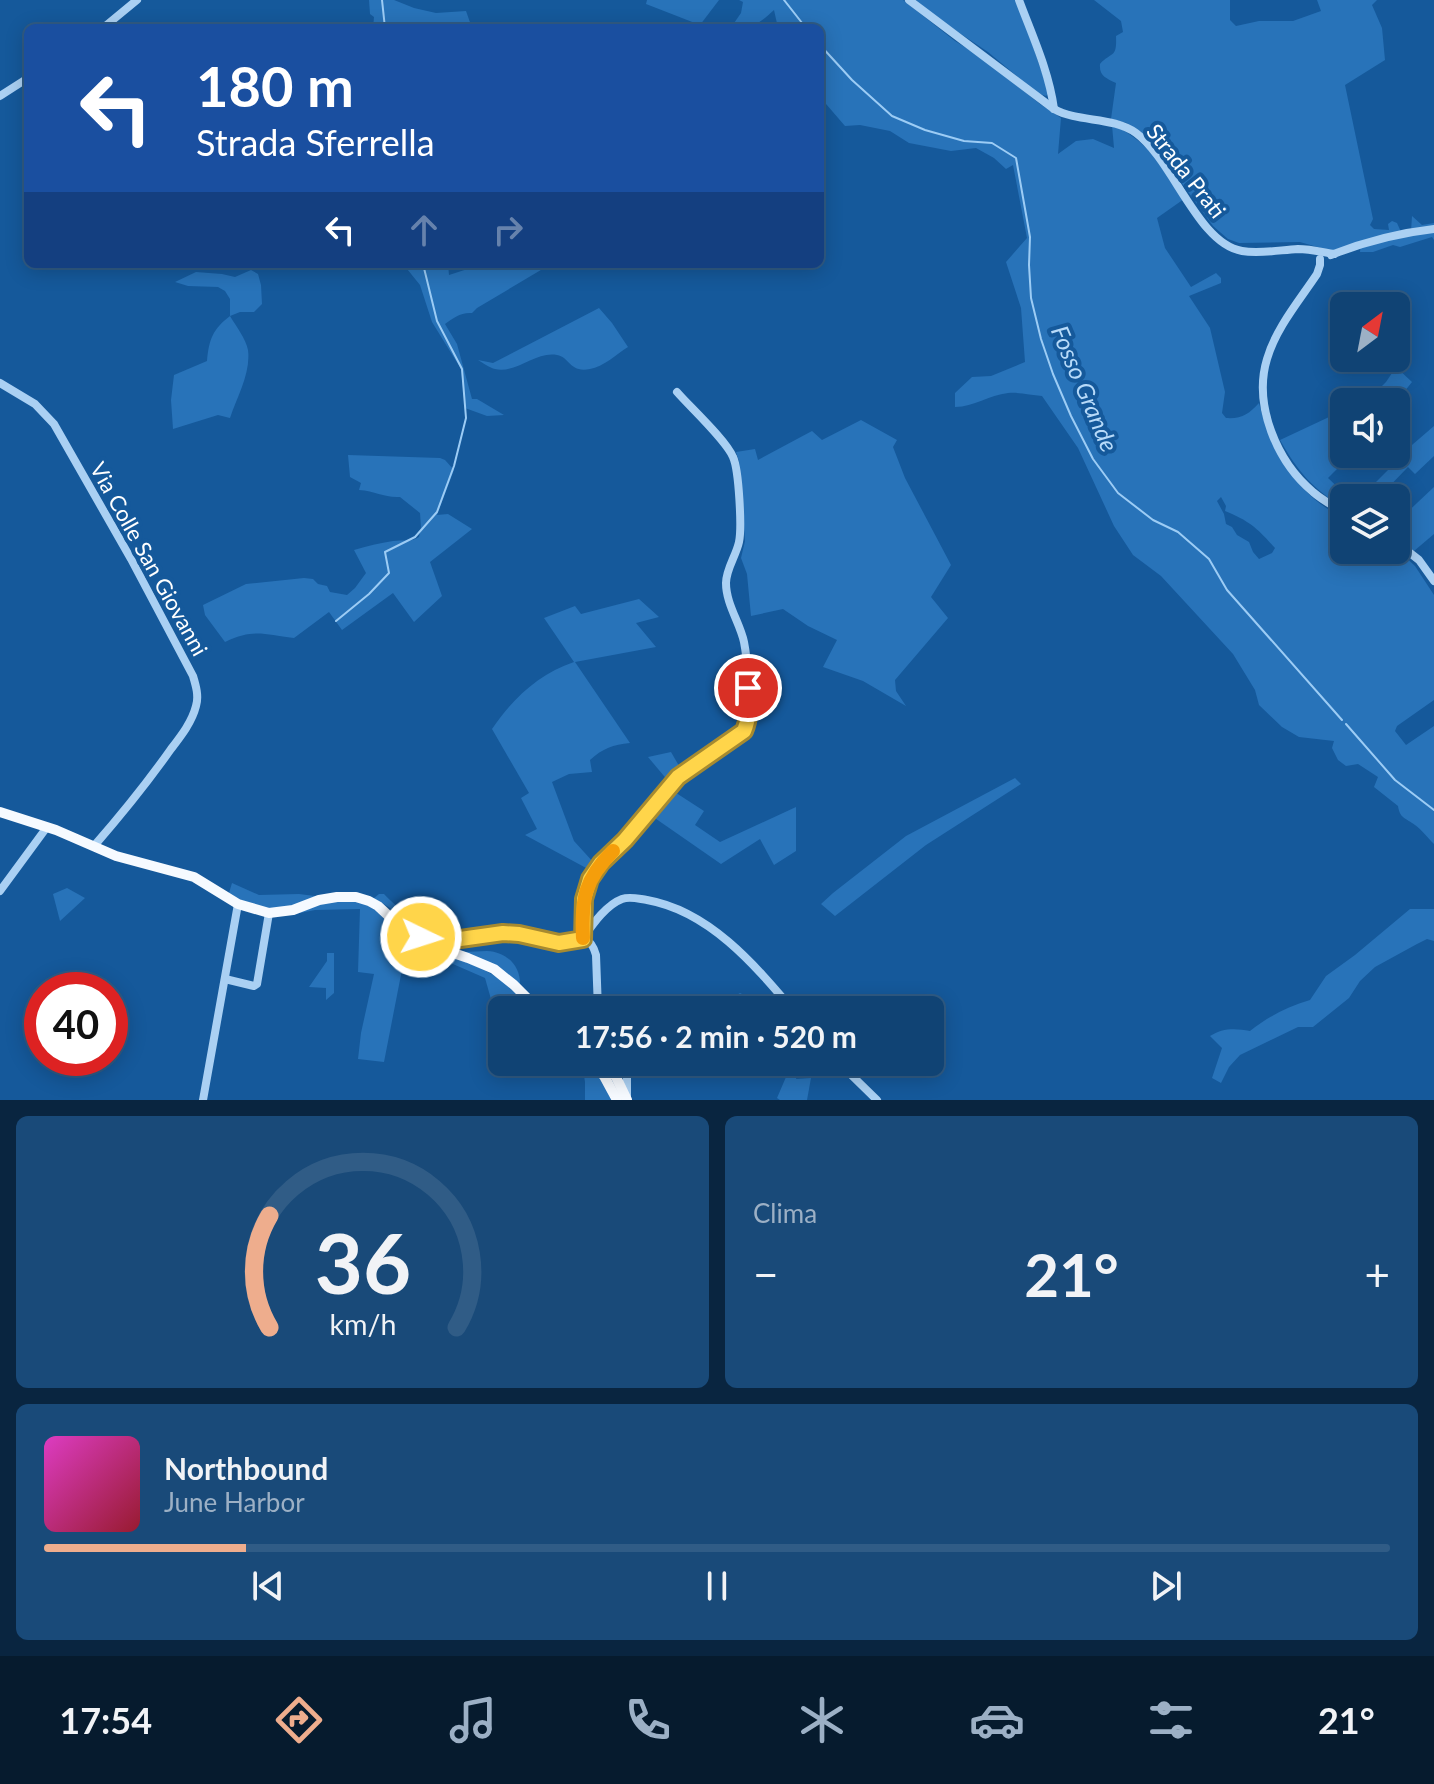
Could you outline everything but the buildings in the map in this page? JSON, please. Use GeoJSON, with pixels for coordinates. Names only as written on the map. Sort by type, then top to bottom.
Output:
{"type":"FeatureCollection","features":[{"type":"Feature","properties":{"kind":"main road"},"geometry":{"type":"LineString","coordinates":[[0,812],[47,827],[116,856],[194,877],[238,904],[269,913],[293,910],[337,897],[362,898],[378,906],[421,942],[494,969],[525,996]]}},
{"type":"Feature","properties":{"kind":"main road"},"geometry":{"type":"LineString","coordinates":[[607,1076],[617,1100]]}},
{"type":"Feature","properties":{"kind":"main road"},"geometry":{"type":"LineString","coordinates":[[610,1076],[614,1081],[622,1077]]}},
{"type":"Feature","properties":{"kind":"main road"},"geometry":{"type":"LineString","coordinates":[[617,1100],[622,1077]]}},
{"type":"Feature","properties":{"kind":"main road"},"geometry":{"type":"LineString","coordinates":[[622,1077],[627,1100]]}},
{"type":"Feature","properties":{"kind":"street"},"geometry":{"type":"LineString","coordinates":[[108,24],[137,0]]}},
{"type":"Feature","properties":{"kind":"street"},"geometry":{"type":"LineString","coordinates":[[909,0],[1054,109]]}},
{"type":"Feature","properties":{"kind":"street"},"geometry":{"type":"LineString","coordinates":[[1019,0],[1043,65],[1054,109]]}},
{"type":"Feature","properties":{"kind":"street"},"geometry":{"type":"LineString","coordinates":[[0,96],[24,81]]}},
{"type":"Feature","properties":{"kind":"street","name":"Strada Prati"},"geometry":{"type":"LineString","coordinates":[[1054,109],[1069,115],[1120,124],[1139,135],[1173,177],[1204,225],[1224,244],[1245,251],[1310,250],[1334,254]]}},
{"type":"Feature","properties":{"kind":"street"},"geometry":{"type":"LineString","coordinates":[[1320,259],[1391,236],[1434,229]]}},
{"type":"Feature","properties":{"kind":"street"},"geometry":{"type":"LineString","coordinates":[[1310,250],[1320,259],[1317,274]]}},
{"type":"Feature","properties":{"kind":"street"},"geometry":{"type":"LineString","coordinates":[[1330,503],[1313,493],[1297,477],[1273,438],[1264,407],[1262,384],[1267,359],[1281,329],[1334,254]]}},
{"type":"Feature","properties":{"kind":"street","name":"Via Colle San Giovanni"},"geometry":{"type":"LineString","coordinates":[[0,383],[35,404],[54,424],[138,572],[193,676],[198,692],[198,703],[186,727],[143,787],[94,846]]}},
{"type":"Feature","properties":{"kind":"street"},"geometry":{"type":"LineString","coordinates":[[583,939],[584,899],[590,879],[601,863],[625,840],[678,777],[738,737],[748,723],[750,710],[744,643],[729,603],[726,583],[742,526],[734,457],[677,392]]}},
{"type":"Feature","properties":{"kind":"street"},"geometry":{"type":"LineString","coordinates":[[1410,553],[1434,581]]}},
{"type":"Feature","properties":{"kind":"street"},"geometry":{"type":"LineString","coordinates":[[0,891],[47,827]]}},
{"type":"Feature","properties":{"kind":"street"},"geometry":{"type":"LineString","coordinates":[[583,939],[593,923],[620,900],[632,898],[657,902],[689,916],[733,945],[781,996]]}},
{"type":"Feature","properties":{"kind":"street"},"geometry":{"type":"LineString","coordinates":[[203,1100],[238,904]]}},
{"type":"Feature","properties":{"kind":"street"},"geometry":{"type":"LineString","coordinates":[[378,906],[387,908],[421,937],[439,942],[503,933],[559,943],[583,939],[590,941],[596,955],[597,996]]}},
{"type":"Feature","properties":{"kind":"street"},"geometry":{"type":"LineString","coordinates":[[225,979],[254,986],[257,984],[269,913]]}},
{"type":"Feature","properties":{"kind":"street"},"geometry":{"type":"LineString","coordinates":[[852,1076],[877,1100]]}},
{"type":"Feature","properties":{"kind":"shaded area"},"geometry":{"type":"Polygon","coordinates":[[[369,0],[394,0],[436,13],[466,11],[471,24],[373,24],[374,17],[370,14],[369,0]]]}},
{"type":"Feature","properties":{"kind":"shaded area"},"geometry":{"type":"Polygon","coordinates":[[[647,0],[719,0],[701,24],[646,4],[647,0]]]}},
{"type":"Feature","properties":{"kind":"shaded area"},"geometry":{"type":"Polygon","coordinates":[[[739,0],[903,0],[1061,118],[1058,154],[1076,141],[1093,139],[1114,148],[1112,125],[1124,130],[1154,156],[1184,199],[1157,218],[1165,248],[1191,287],[1216,273],[1221,278],[1221,283],[1189,296],[1210,328],[1225,392],[1222,413],[1226,418],[1241,417],[1259,403],[1279,455],[1300,485],[1330,510],[1330,564],[1410,564],[1410,561],[1434,595],[1434,700],[1397,726],[1395,731],[1406,745],[1434,726],[1434,844],[1402,816],[1398,806],[1374,787],[1378,777],[1358,764],[1346,766],[1338,760],[1332,748],[1334,741],[1299,737],[1282,727],[1259,705],[1255,690],[1233,654],[1161,576],[1133,555],[1114,526],[1078,448],[1042,396],[1008,393],[955,407],[955,393],[972,377],[991,376],[1025,362],[1021,308],[1006,262],[1027,238],[1013,165],[1006,169],[976,148],[951,151],[909,143],[890,131],[860,125],[845,126],[824,102],[824,24],[777,24],[774,10],[755,24],[733,24],[741,13],[743,2],[739,0]],[[1221,497],[1217,501],[1226,524],[1249,542],[1259,559],[1272,553],[1275,548],[1247,522],[1225,511],[1221,497]]]}},
{"type":"Feature","properties":{"kind":"shaded area"},"geometry":{"type":"Polygon","coordinates":[[[916,0],[1017,0],[1049,93],[1046,96],[1037,93],[988,52],[916,0]]]}},
{"type":"Feature","properties":{"kind":"shaded area"},"geometry":{"type":"Polygon","coordinates":[[[1094,0],[1230,0],[1230,20],[1236,26],[1259,21],[1293,21],[1321,11],[1317,0],[1377,0],[1372,5],[1382,28],[1385,60],[1345,85],[1373,219],[1370,225],[1374,229],[1389,230],[1388,224],[1392,221],[1397,223],[1401,232],[1411,231],[1412,216],[1422,225],[1434,223],[1434,240],[1432,237],[1400,247],[1393,245],[1373,252],[1360,252],[1361,242],[1331,251],[1300,242],[1239,243],[1228,239],[1213,226],[1151,141],[1127,123],[1111,119],[1116,83],[1102,74],[1100,64],[1115,52],[1116,36],[1123,32],[1121,21],[1094,0]]]}},
{"type":"Feature","properties":{"kind":"shaded area"},"geometry":{"type":"Polygon","coordinates":[[[406,268],[448,268],[449,275],[471,268],[544,268],[472,313],[461,314],[445,324],[457,344],[472,399],[504,415],[487,416],[465,408],[461,369],[432,322],[420,285],[406,268]]]}},
{"type":"Feature","properties":{"kind":"shaded area"},"geometry":{"type":"Polygon","coordinates":[[[251,270],[258,274],[262,304],[254,312],[230,316],[230,299],[225,291],[218,287],[188,286],[175,282],[196,272],[235,277],[251,270]]]}},
{"type":"Feature","properties":{"kind":"shaded area"},"geometry":{"type":"Polygon","coordinates":[[[599,308],[628,347],[600,366],[578,369],[557,355],[541,356],[503,370],[478,360],[493,363],[599,308]]]}},
{"type":"Feature","properties":{"kind":"shaded area"},"geometry":{"type":"Polygon","coordinates":[[[230,316],[245,341],[248,359],[230,418],[218,415],[173,429],[171,400],[174,375],[207,361],[213,335],[230,316]]]}},
{"type":"Feature","properties":{"kind":"shaded area"},"geometry":{"type":"Polygon","coordinates":[[[1393,372],[1401,372],[1412,382],[1407,388],[1380,388],[1393,372]]]}},
{"type":"Feature","properties":{"kind":"shaded area"},"geometry":{"type":"Polygon","coordinates":[[[1330,417],[1330,468],[1338,468],[1328,478],[1334,484],[1330,484],[1330,499],[1307,479],[1280,440],[1330,417]]]}},
{"type":"Feature","properties":{"kind":"shaded area"},"geometry":{"type":"Polygon","coordinates":[[[861,420],[897,440],[893,447],[905,478],[951,565],[931,597],[948,618],[895,680],[896,691],[906,706],[863,681],[823,667],[837,640],[783,609],[751,616],[747,574],[741,558],[745,541],[736,452],[755,449],[758,460],[812,431],[822,440],[861,420]]]}},
{"type":"Feature","properties":{"kind":"shaded area"},"geometry":{"type":"Polygon","coordinates":[[[1434,426],[1434,456],[1415,474],[1409,468],[1410,447],[1434,426]]]}},
{"type":"Feature","properties":{"kind":"shaded area"},"geometry":{"type":"Polygon","coordinates":[[[348,455],[440,458],[454,470],[437,515],[448,514],[472,529],[430,562],[442,596],[414,622],[393,593],[342,630],[329,612],[294,638],[252,634],[225,642],[205,615],[203,605],[246,584],[304,578],[327,586],[330,592],[347,595],[366,573],[354,550],[419,537],[420,513],[400,497],[359,490],[361,483],[350,477],[348,455]]]}},
{"type":"Feature","properties":{"kind":"shaded area"},"geometry":{"type":"Polygon","coordinates":[[[1390,468],[1407,468],[1392,484],[1374,484],[1390,468]]]}},
{"type":"Feature","properties":{"kind":"shaded area"},"geometry":{"type":"Polygon","coordinates":[[[1434,487],[1434,534],[1414,551],[1410,548],[1410,510],[1434,487]]]}},
{"type":"Feature","properties":{"kind":"shaded area"},"geometry":{"type":"Polygon","coordinates":[[[639,599],[659,617],[636,623],[656,647],[575,662],[630,743],[608,748],[595,756],[590,760],[592,772],[569,774],[552,782],[574,841],[594,863],[588,869],[525,835],[537,829],[521,798],[529,793],[492,729],[528,688],[549,673],[574,662],[544,618],[575,606],[581,614],[639,599]]]}},
{"type":"Feature","properties":{"kind":"shaded area"},"geometry":{"type":"Polygon","coordinates":[[[671,752],[682,771],[669,782],[648,757],[671,752]]]}},
{"type":"Feature","properties":{"kind":"shaded area"},"geometry":{"type":"Polygon","coordinates":[[[1015,778],[1021,784],[926,845],[835,916],[821,904],[906,836],[1015,778]]]}},
{"type":"Feature","properties":{"kind":"shaded area"},"geometry":{"type":"Polygon","coordinates":[[[670,789],[704,811],[695,825],[720,842],[796,807],[796,851],[774,865],[760,839],[721,864],[649,814],[670,789]]]}},
{"type":"Feature","properties":{"kind":"shaded area"},"geometry":{"type":"Polygon","coordinates":[[[232,883],[259,895],[299,894],[363,902],[411,940],[492,974],[516,992],[516,996],[490,996],[485,978],[407,944],[384,1062],[358,1059],[374,974],[358,972],[360,909],[266,915],[229,893],[232,883]]]}},
{"type":"Feature","properties":{"kind":"shaded area"},"geometry":{"type":"Polygon","coordinates":[[[67,888],[85,898],[60,921],[53,894],[67,888]]]}},
{"type":"Feature","properties":{"kind":"shaded area"},"geometry":{"type":"Polygon","coordinates":[[[384,894],[419,923],[442,931],[442,939],[422,932],[373,899],[384,894]]]}},
{"type":"Feature","properties":{"kind":"shaded area"},"geometry":{"type":"Polygon","coordinates":[[[1410,909],[1434,909],[1434,941],[1427,939],[1375,967],[1360,981],[1349,998],[1313,1027],[1298,1027],[1240,1055],[1221,1083],[1212,1078],[1222,1048],[1210,1036],[1229,1029],[1250,1031],[1278,1012],[1310,1000],[1326,976],[1410,909]]]}},
{"type":"Feature","properties":{"kind":"shaded area"},"geometry":{"type":"Polygon","coordinates":[[[464,952],[501,954],[511,961],[518,972],[520,986],[464,952]]]}},
{"type":"Feature","properties":{"kind":"shaded area"},"geometry":{"type":"Polygon","coordinates":[[[327,953],[334,953],[334,993],[326,1000],[326,988],[309,987],[327,961],[327,953]]]}},
{"type":"Feature","properties":{"kind":"shaded area"},"geometry":{"type":"Polygon","coordinates":[[[584,1076],[598,1076],[612,1100],[585,1100],[584,1076]]]}},
{"type":"Feature","properties":{"kind":"shaded area"},"geometry":{"type":"Polygon","coordinates":[[[786,1077],[811,1078],[807,1100],[777,1098],[786,1077]]]}},
{"type":"Feature","properties":{"kind":"waterway"},"geometry":{"type":"LineString","coordinates":[[382,0],[385,24]]}},
{"type":"Feature","properties":{"kind":"waterway","name":"Fosso Grande"},"geometry":{"type":"LineString","coordinates":[[784,0],[803,24]]}},
{"type":"Feature","properties":{"kind":"waterway","name":"Fosso Grande"},"geometry":{"type":"LineString","coordinates":[[824,49],[892,116],[925,130],[964,141],[992,143],[1016,158],[1030,237],[1031,298],[1041,339],[1071,416],[1093,459],[1118,493],[1153,520],[1178,532],[1209,559],[1227,590],[1342,720]]}},
{"type":"Feature","properties":{"kind":"waterway"},"geometry":{"type":"LineString","coordinates":[[336,621],[389,573],[385,552],[415,537],[437,512],[454,466],[466,418],[462,369],[437,321],[424,268]]}},
{"type":"Feature","properties":{"kind":"waterway","name":"Fosso Grande"},"geometry":{"type":"LineString","coordinates":[[1346,724],[1395,780],[1434,810]]}},
{"type":"Feature","properties":{"kind":"slow traffic"},"geometry":{"type":"LineString","coordinates":[[583,938],[587,885],[613,851]]}},
{"type":"Feature","properties":{"kind":"route"},"geometry":{"type":"LineString","coordinates":[[421,937],[439,942],[503,933],[559,943],[583,939],[584,899],[590,879],[678,777],[744,731],[750,710],[748,688]]}}]}
